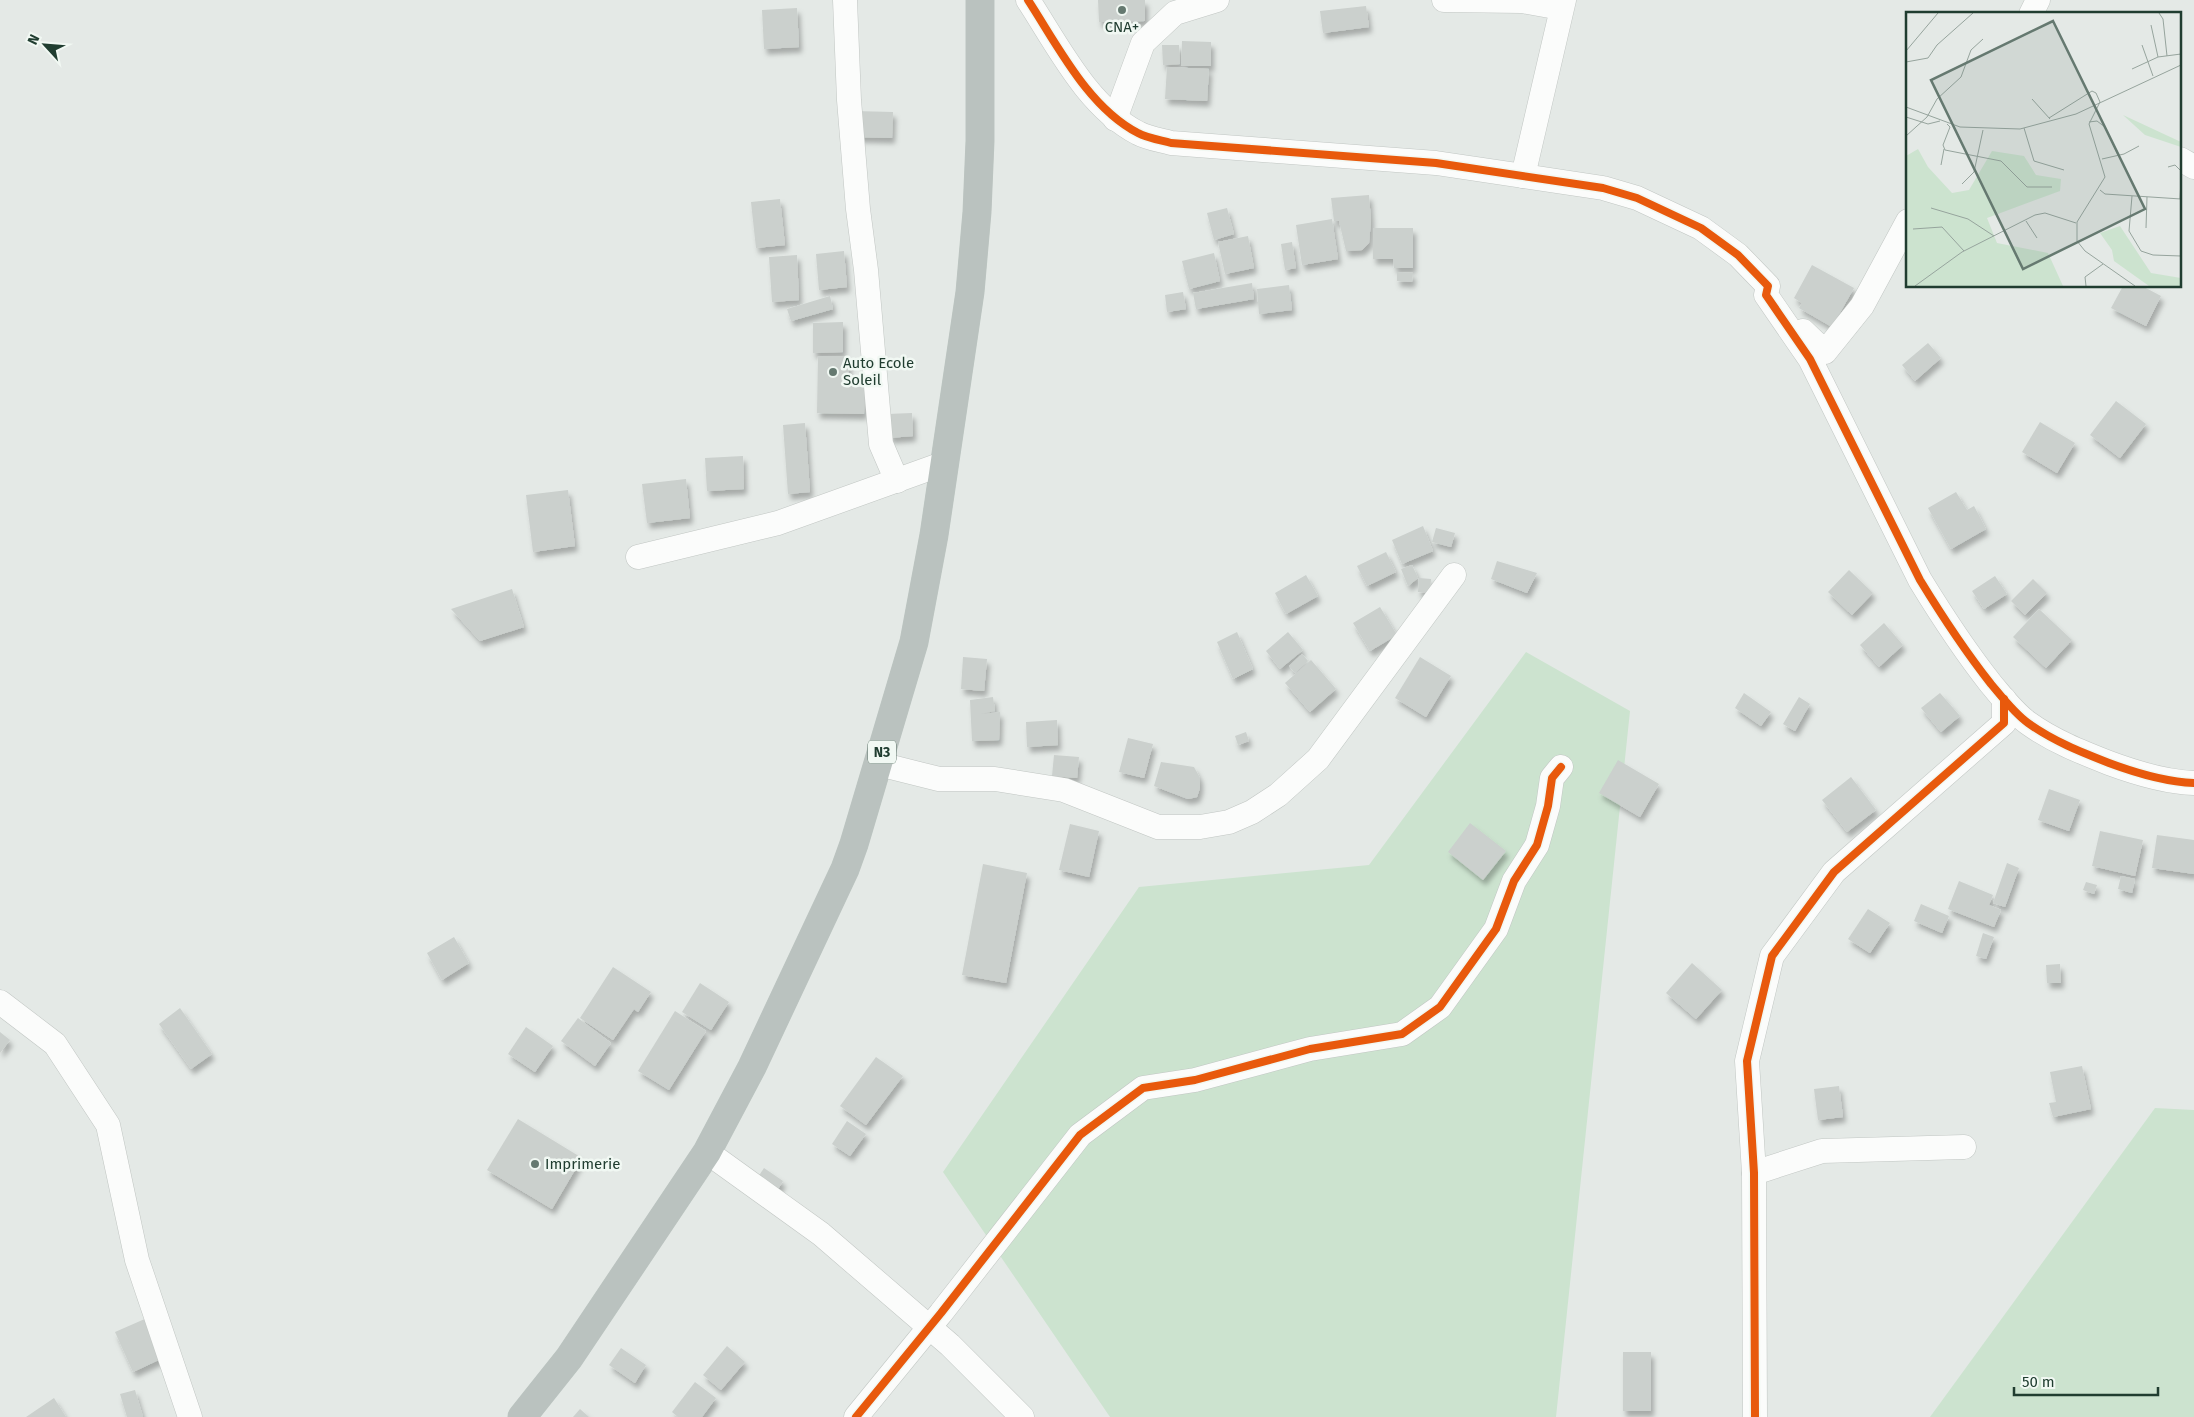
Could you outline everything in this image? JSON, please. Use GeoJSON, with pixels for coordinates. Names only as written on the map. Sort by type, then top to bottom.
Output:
{"type":"FeatureCollection","features":[{"type":"Feature","properties":{"kind":"highway","name":"N3"},"geometry":{"type":"LineString","coordinates":[[522,1417],[569,1358],[707,1152],[752,1067],[845,869],[914,642],[934,535],[970,292],[977,212],[980,141],[980,0]]}},
{"type":"Feature","properties":{"kind":"street"},"geometry":{"type":"LineString","coordinates":[[845,0],[849,100],[857,199],[866,270],[881,444],[897,481]]}},
{"type":"Feature","properties":{"kind":"street"},"geometry":{"type":"LineString","coordinates":[[1028,0],[1091,95],[1114,119],[1139,134],[1171,143],[1426,162],[1603,188],[1637,198],[1701,228],[1738,255],[1768,286],[1766,294],[1810,359],[1920,580],[1976,665],[2004,700],[2026,722],[2077,751],[2119,766],[2177,782],[2194,783]]}},
{"type":"Feature","properties":{"kind":"street"},"geometry":{"type":"LineString","coordinates":[[1114,119],[1143,42],[1175,13],[1217,0]]}},
{"type":"Feature","properties":{"kind":"street"},"geometry":{"type":"LineString","coordinates":[[1444,0],[1522,1],[1563,4],[1523,176]]}},
{"type":"Feature","properties":{"kind":"street"},"geometry":{"type":"LineString","coordinates":[[2032,12],[2038,0]]}},
{"type":"Feature","properties":{"kind":"street"},"geometry":{"type":"LineString","coordinates":[[2182,160],[2194,167]]}},
{"type":"Feature","properties":{"kind":"street"},"geometry":{"type":"LineString","coordinates":[[1766,294],[1825,352],[1862,306],[1906,225]]}},
{"type":"Feature","properties":{"kind":"street"},"geometry":{"type":"LineString","coordinates":[[638,557],[778,523],[945,463]]}},
{"type":"Feature","properties":{"kind":"street"},"geometry":{"type":"LineString","coordinates":[[878,764],[939,779],[995,779],[1064,790],[1158,827],[1200,827],[1229,822],[1252,812],[1278,795],[1318,759],[1454,575]]}},
{"type":"Feature","properties":{"kind":"street"},"geometry":{"type":"LineString","coordinates":[[1755,1417],[1754,1173],[1748,1061],[1772,956],[1834,872],[2004,723],[2004,700]]}},
{"type":"Feature","properties":{"kind":"street"},"geometry":{"type":"LineString","coordinates":[[856,1417],[929,1328],[1080,1136],[1143,1088],[1195,1080],[1310,1050],[1402,1034],[1440,1007],[1496,929],[1514,881],[1536,846],[1548,806],[1552,778],[1561,767]]}},
{"type":"Feature","properties":{"kind":"street"},"geometry":{"type":"LineString","coordinates":[[0,1002],[55,1044],[108,1125],[137,1260],[190,1417]]}},
{"type":"Feature","properties":{"kind":"street"},"geometry":{"type":"LineString","coordinates":[[1754,1173],[1822,1151],[1964,1146]]}},
{"type":"Feature","properties":{"kind":"street"},"geometry":{"type":"LineString","coordinates":[[707,1152],[821,1234],[950,1345],[1022,1417]]}},
{"type":"Feature","properties":{"kind":"green space"},"geometry":{"type":"Polygon","coordinates":[[[1526,652],[1630,711],[1556,1417],[1110,1417],[943,1172],[1139,887],[1369,865],[1526,652]]]}},
{"type":"Feature","properties":{"kind":"green space"},"geometry":{"type":"Polygon","coordinates":[[[2155,1108],[2194,1110],[2194,1417],[1930,1417],[2155,1108]]]}},
{"type":"Feature","properties":{"kind":"building","name":"CNA+"},"geometry":{"type":"Polygon","coordinates":[[[1098,0],[1145,0],[1145,21],[1099,22],[1098,0]]]}},
{"type":"Feature","properties":{"kind":"building"},"geometry":{"type":"Polygon","coordinates":[[[1366,6],[1369,27],[1323,33],[1320,11],[1366,6]]]}},
{"type":"Feature","properties":{"kind":"building"},"geometry":{"type":"Polygon","coordinates":[[[797,8],[799,47],[764,49],[762,10],[797,8]]]}},
{"type":"Feature","properties":{"kind":"building"},"geometry":{"type":"Polygon","coordinates":[[[1182,41],[1211,42],[1211,66],[1181,66],[1182,41]]]}},
{"type":"Feature","properties":{"kind":"building"},"geometry":{"type":"Polygon","coordinates":[[[1162,45],[1179,45],[1180,64],[1163,65],[1162,45]]]}},
{"type":"Feature","properties":{"kind":"building"},"geometry":{"type":"Polygon","coordinates":[[[1167,67],[1209,69],[1207,101],[1165,99],[1167,67]]]}},
{"type":"Feature","properties":{"kind":"building"},"geometry":{"type":"Polygon","coordinates":[[[854,111],[893,112],[892,138],[853,137],[854,111]]]}},
{"type":"Feature","properties":{"kind":"building"},"geometry":{"type":"Polygon","coordinates":[[[1369,195],[1371,221],[1369,243],[1362,250],[1346,251],[1339,221],[1334,221],[1331,198],[1369,195]]]}},
{"type":"Feature","properties":{"kind":"building"},"geometry":{"type":"Polygon","coordinates":[[[780,199],[785,245],[756,248],[751,202],[780,199]]]}},
{"type":"Feature","properties":{"kind":"building"},"geometry":{"type":"Polygon","coordinates":[[[1227,208],[1234,234],[1214,240],[1207,213],[1227,208]]]}},
{"type":"Feature","properties":{"kind":"building"},"geometry":{"type":"Polygon","coordinates":[[[1332,219],[1338,259],[1302,265],[1296,225],[1332,219]]]}},
{"type":"Feature","properties":{"kind":"building"},"geometry":{"type":"Polygon","coordinates":[[[1373,228],[1413,228],[1413,268],[1394,268],[1393,259],[1373,259],[1373,228]]]}},
{"type":"Feature","properties":{"kind":"building"},"geometry":{"type":"Polygon","coordinates":[[[1248,236],[1254,268],[1225,274],[1218,242],[1248,236]]]}},
{"type":"Feature","properties":{"kind":"building"},"geometry":{"type":"Polygon","coordinates":[[[1292,242],[1296,268],[1285,270],[1281,244],[1292,242]]]}},
{"type":"Feature","properties":{"kind":"building"},"geometry":{"type":"Polygon","coordinates":[[[844,251],[847,287],[819,290],[816,254],[844,251]]]}},
{"type":"Feature","properties":{"kind":"building"},"geometry":{"type":"Polygon","coordinates":[[[1214,253],[1220,281],[1189,289],[1182,261],[1214,253]]]}},
{"type":"Feature","properties":{"kind":"building"},"geometry":{"type":"Polygon","coordinates":[[[797,255],[799,300],[772,302],[769,257],[797,255]]]}},
{"type":"Feature","properties":{"kind":"building"},"geometry":{"type":"Polygon","coordinates":[[[1812,265],[1854,288],[1832,327],[1799,308],[1802,303],[1794,298],[1812,265]]]}},
{"type":"Feature","properties":{"kind":"building"},"geometry":{"type":"Polygon","coordinates":[[[1397,272],[1413,273],[1412,282],[1397,281],[1397,272]]]}},
{"type":"Feature","properties":{"kind":"building"},"geometry":{"type":"Polygon","coordinates":[[[1252,283],[1254,299],[1196,309],[1193,293],[1252,283]]]}},
{"type":"Feature","properties":{"kind":"building"},"geometry":{"type":"Polygon","coordinates":[[[1289,285],[1292,310],[1259,314],[1257,289],[1289,285]]]}},
{"type":"Feature","properties":{"kind":"building"},"geometry":{"type":"Polygon","coordinates":[[[2122,288],[2146,288],[2161,296],[2146,326],[2111,308],[2122,288]]]}},
{"type":"Feature","properties":{"kind":"building"},"geometry":{"type":"Polygon","coordinates":[[[1183,292],[1186,309],[1167,312],[1165,295],[1183,292]]]}},
{"type":"Feature","properties":{"kind":"building"},"geometry":{"type":"Polygon","coordinates":[[[830,296],[833,309],[791,321],[787,309],[830,296]]]}},
{"type":"Feature","properties":{"kind":"building"},"geometry":{"type":"Polygon","coordinates":[[[843,322],[843,352],[813,353],[813,323],[843,322]]]}},
{"type":"Feature","properties":{"kind":"building"},"geometry":{"type":"Polygon","coordinates":[[[1928,343],[1941,358],[1915,381],[1902,365],[1928,343]]]}},
{"type":"Feature","properties":{"kind":"building","name":"Auto Ecole Soleil"},"geometry":{"type":"Polygon","coordinates":[[[818,356],[849,356],[848,387],[865,387],[864,414],[817,413],[818,356]]]}},
{"type":"Feature","properties":{"kind":"building"},"geometry":{"type":"Polygon","coordinates":[[[2116,401],[2146,424],[2120,458],[2090,435],[2116,401]]]}},
{"type":"Feature","properties":{"kind":"building"},"geometry":{"type":"Polygon","coordinates":[[[912,413],[913,436],[889,438],[888,414],[912,413]]]}},
{"type":"Feature","properties":{"kind":"building"},"geometry":{"type":"Polygon","coordinates":[[[2040,422],[2075,443],[2057,473],[2022,452],[2040,422]]]}},
{"type":"Feature","properties":{"kind":"building"},"geometry":{"type":"Polygon","coordinates":[[[805,423],[810,492],[788,494],[783,425],[805,423]]]}},
{"type":"Feature","properties":{"kind":"building"},"geometry":{"type":"Polygon","coordinates":[[[743,456],[744,489],[707,491],[705,458],[743,456]]]}},
{"type":"Feature","properties":{"kind":"building"},"geometry":{"type":"Polygon","coordinates":[[[686,479],[690,518],[647,523],[642,484],[686,479]]]}},
{"type":"Feature","properties":{"kind":"building"},"geometry":{"type":"Polygon","coordinates":[[[568,490],[575,546],[533,552],[526,495],[568,490]]]}},
{"type":"Feature","properties":{"kind":"building"},"geometry":{"type":"Polygon","coordinates":[[[1956,492],[1967,510],[1974,506],[1986,529],[1951,549],[1928,508],[1956,492]]]}},
{"type":"Feature","properties":{"kind":"building"},"geometry":{"type":"Polygon","coordinates":[[[1423,526],[1433,551],[1402,564],[1392,540],[1423,526]]]}},
{"type":"Feature","properties":{"kind":"building"},"geometry":{"type":"Polygon","coordinates":[[[1436,528],[1455,533],[1451,547],[1432,542],[1436,528]]]}},
{"type":"Feature","properties":{"kind":"building"},"geometry":{"type":"Polygon","coordinates":[[[1386,552],[1396,572],[1367,586],[1357,566],[1386,552]]]}},
{"type":"Feature","properties":{"kind":"building"},"geometry":{"type":"Polygon","coordinates":[[[1497,561],[1537,573],[1527,593],[1491,579],[1497,561]]]}},
{"type":"Feature","properties":{"kind":"building"},"geometry":{"type":"Polygon","coordinates":[[[1412,565],[1418,578],[1408,586],[1401,569],[1412,565]]]}},
{"type":"Feature","properties":{"kind":"building"},"geometry":{"type":"Polygon","coordinates":[[[1849,570],[1873,593],[1852,615],[1828,592],[1849,570]]]}},
{"type":"Feature","properties":{"kind":"building"},"geometry":{"type":"Polygon","coordinates":[[[1306,575],[1318,596],[1286,614],[1275,593],[1306,575]]]}},
{"type":"Feature","properties":{"kind":"building"},"geometry":{"type":"Polygon","coordinates":[[[1995,576],[2007,594],[1984,609],[1972,591],[1995,576]]]}},
{"type":"Feature","properties":{"kind":"building"},"geometry":{"type":"Polygon","coordinates":[[[1419,578],[1431,579],[1430,593],[1418,592],[1419,578]]]}},
{"type":"Feature","properties":{"kind":"building"},"geometry":{"type":"Polygon","coordinates":[[[2033,579],[2047,593],[2025,615],[2011,601],[2033,579]]]}},
{"type":"Feature","properties":{"kind":"building"},"geometry":{"type":"Polygon","coordinates":[[[512,589],[524,627],[480,641],[451,609],[512,589]]]}},
{"type":"Feature","properties":{"kind":"building"},"geometry":{"type":"Polygon","coordinates":[[[1380,607],[1397,635],[1370,651],[1353,623],[1380,607]]]}},
{"type":"Feature","properties":{"kind":"building"},"geometry":{"type":"Polygon","coordinates":[[[2039,609],[2072,640],[2046,668],[2013,637],[2039,609]]]}},
{"type":"Feature","properties":{"kind":"building"},"geometry":{"type":"Polygon","coordinates":[[[1884,623],[1903,645],[1879,667],[1860,645],[1884,623]]]}},
{"type":"Feature","properties":{"kind":"building"},"geometry":{"type":"Polygon","coordinates":[[[1237,632],[1253,669],[1233,679],[1217,642],[1237,632]]]}},
{"type":"Feature","properties":{"kind":"building"},"geometry":{"type":"Polygon","coordinates":[[[1288,632],[1303,650],[1280,669],[1266,651],[1288,632]]]}},
{"type":"Feature","properties":{"kind":"building"},"geometry":{"type":"Polygon","coordinates":[[[1302,654],[1308,661],[1295,673],[1289,666],[1302,654]]]}},
{"type":"Feature","properties":{"kind":"building"},"geometry":{"type":"Polygon","coordinates":[[[963,657],[987,659],[984,691],[961,689],[963,657]]]}},
{"type":"Feature","properties":{"kind":"building"},"geometry":{"type":"Polygon","coordinates":[[[1420,657],[1451,676],[1426,717],[1395,698],[1420,657]]]}},
{"type":"Feature","properties":{"kind":"building"},"geometry":{"type":"Polygon","coordinates":[[[1311,660],[1336,689],[1310,712],[1285,683],[1311,660]]]}},
{"type":"Feature","properties":{"kind":"building"},"geometry":{"type":"Polygon","coordinates":[[[1744,693],[1771,712],[1761,726],[1735,708],[1744,693]]]}},
{"type":"Feature","properties":{"kind":"building"},"geometry":{"type":"Polygon","coordinates":[[[1940,693],[1960,716],[1941,732],[1921,708],[1940,693]]]}},
{"type":"Feature","properties":{"kind":"building"},"geometry":{"type":"Polygon","coordinates":[[[993,697],[995,711],[981,714],[1000,712],[999,740],[972,741],[970,700],[993,697]]]}},
{"type":"Feature","properties":{"kind":"building"},"geometry":{"type":"Polygon","coordinates":[[[1799,697],[1810,704],[1795,731],[1783,724],[1799,697]]]}},
{"type":"Feature","properties":{"kind":"building"},"geometry":{"type":"Polygon","coordinates":[[[1057,720],[1058,745],[1027,747],[1026,722],[1057,720]]]}},
{"type":"Feature","properties":{"kind":"building"},"geometry":{"type":"Polygon","coordinates":[[[1246,732],[1249,741],[1238,745],[1235,736],[1246,732]]]}},
{"type":"Feature","properties":{"kind":"building"},"geometry":{"type":"Polygon","coordinates":[[[1128,738],[1153,744],[1144,778],[1119,772],[1128,738]]]}},
{"type":"Feature","properties":{"kind":"building"},"geometry":{"type":"Polygon","coordinates":[[[1054,755],[1079,757],[1077,778],[1052,776],[1054,755]]]}},
{"type":"Feature","properties":{"kind":"building"},"geometry":{"type":"Polygon","coordinates":[[[1618,760],[1659,784],[1640,817],[1599,793],[1618,760]]]}},
{"type":"Feature","properties":{"kind":"building"},"geometry":{"type":"Polygon","coordinates":[[[1161,762],[1194,767],[1200,778],[1200,788],[1197,797],[1188,799],[1154,786],[1161,762]]]}},
{"type":"Feature","properties":{"kind":"building"},"geometry":{"type":"Polygon","coordinates":[[[1851,777],[1876,810],[1847,832],[1822,800],[1851,777]]]}},
{"type":"Feature","properties":{"kind":"building"},"geometry":{"type":"Polygon","coordinates":[[[2049,789],[2080,800],[2069,831],[2038,820],[2049,789]]]}},
{"type":"Feature","properties":{"kind":"building"},"geometry":{"type":"Polygon","coordinates":[[[1470,823],[1506,851],[1483,880],[1448,852],[1470,823]]]}},
{"type":"Feature","properties":{"kind":"building"},"geometry":{"type":"Polygon","coordinates":[[[1070,824],[1099,831],[1089,877],[1059,870],[1070,824]]]}},
{"type":"Feature","properties":{"kind":"building"},"geometry":{"type":"Polygon","coordinates":[[[2100,831],[2143,840],[2135,876],[2092,866],[2100,831]]]}},
{"type":"Feature","properties":{"kind":"building"},"geometry":{"type":"Polygon","coordinates":[[[2157,835],[2194,840],[2194,874],[2152,868],[2157,835]]]}},
{"type":"Feature","properties":{"kind":"building"},"geometry":{"type":"Polygon","coordinates":[[[2007,863],[2019,868],[2005,907],[1993,903],[2007,863]]]}},
{"type":"Feature","properties":{"kind":"building"},"geometry":{"type":"Polygon","coordinates":[[[983,864],[1027,873],[1006,983],[962,975],[983,864]]]}},
{"type":"Feature","properties":{"kind":"building"},"geometry":{"type":"Polygon","coordinates":[[[2121,876],[2135,879],[2132,893],[2118,889],[2121,876]]]}},
{"type":"Feature","properties":{"kind":"building"},"geometry":{"type":"Polygon","coordinates":[[[1959,881],[1993,895],[1989,905],[2001,910],[1994,927],[1948,909],[1959,881]]]}},
{"type":"Feature","properties":{"kind":"building"},"geometry":{"type":"Polygon","coordinates":[[[2086,882],[2097,885],[2094,894],[2083,890],[2086,882]]]}},
{"type":"Feature","properties":{"kind":"building"},"geometry":{"type":"Polygon","coordinates":[[[1921,904],[1949,916],[1942,933],[1914,921],[1921,904]]]}},
{"type":"Feature","properties":{"kind":"building"},"geometry":{"type":"Polygon","coordinates":[[[1868,909],[1890,923],[1870,953],[1848,939],[1868,909]]]}},
{"type":"Feature","properties":{"kind":"building"},"geometry":{"type":"Polygon","coordinates":[[[1983,933],[1994,937],[1986,959],[1976,956],[1983,933]]]}},
{"type":"Feature","properties":{"kind":"building"},"geometry":{"type":"Polygon","coordinates":[[[454,937],[469,963],[442,980],[427,953],[454,937]]]}},
{"type":"Feature","properties":{"kind":"building"},"geometry":{"type":"Polygon","coordinates":[[[1692,963],[1722,990],[1696,1019],[1666,993],[1692,963]]]}},
{"type":"Feature","properties":{"kind":"building"},"geometry":{"type":"Polygon","coordinates":[[[2060,964],[2061,983],[2047,983],[2046,965],[2060,964]]]}},
{"type":"Feature","properties":{"kind":"building"},"geometry":{"type":"Polygon","coordinates":[[[613,967],[651,992],[638,1012],[634,1009],[613,1040],[580,1018],[613,967]]]}},
{"type":"Feature","properties":{"kind":"building"},"geometry":{"type":"Polygon","coordinates":[[[700,983],[729,1002],[711,1030],[682,1012],[700,983]]]}},
{"type":"Feature","properties":{"kind":"building"},"geometry":{"type":"Polygon","coordinates":[[[180,1008],[212,1054],[191,1069],[159,1024],[180,1008]]]}},
{"type":"Feature","properties":{"kind":"building"},"geometry":{"type":"Polygon","coordinates":[[[675,1011],[706,1031],[669,1090],[638,1071],[675,1011]]]}},
{"type":"Feature","properties":{"kind":"building"},"geometry":{"type":"Polygon","coordinates":[[[578,1018],[611,1043],[595,1066],[561,1041],[578,1018]]]}},
{"type":"Feature","properties":{"kind":"building"},"geometry":{"type":"Polygon","coordinates":[[[526,1027],[553,1046],[535,1072],[508,1054],[526,1027]]]}},
{"type":"Feature","properties":{"kind":"building"},"geometry":{"type":"Polygon","coordinates":[[[0,1032],[10,1040],[0,1053],[0,1032]]]}},
{"type":"Feature","properties":{"kind":"building"},"geometry":{"type":"Polygon","coordinates":[[[876,1057],[903,1076],[866,1125],[840,1106],[876,1057]]]}},
{"type":"Feature","properties":{"kind":"building"},"geometry":{"type":"Polygon","coordinates":[[[2082,1066],[2091,1109],[2053,1117],[2049,1103],[2056,1102],[2050,1072],[2082,1066]]]}},
{"type":"Feature","properties":{"kind":"building"},"geometry":{"type":"Polygon","coordinates":[[[1839,1086],[1843,1117],[1818,1120],[1814,1089],[1839,1086]]]}},
{"type":"Feature","properties":{"kind":"building","name":"Imprimerie"},"geometry":{"type":"Polygon","coordinates":[[[518,1119],[582,1158],[552,1209],[487,1170],[518,1119]]]}},
{"type":"Feature","properties":{"kind":"building"},"geometry":{"type":"Polygon","coordinates":[[[847,1121],[866,1134],[850,1156],[832,1144],[847,1121]]]}},
{"type":"Feature","properties":{"kind":"building"},"geometry":{"type":"Polygon","coordinates":[[[764,1168],[783,1181],[774,1196],[754,1183],[764,1168]]]}},
{"type":"Feature","properties":{"kind":"building"},"geometry":{"type":"Polygon","coordinates":[[[147,1318],[165,1357],[133,1372],[115,1332],[147,1318]]]}},
{"type":"Feature","properties":{"kind":"building"},"geometry":{"type":"Polygon","coordinates":[[[727,1346],[745,1362],[721,1390],[703,1375],[727,1346]]]}},
{"type":"Feature","properties":{"kind":"building"},"geometry":{"type":"Polygon","coordinates":[[[621,1348],[646,1365],[635,1383],[609,1365],[621,1348]]]}},
{"type":"Feature","properties":{"kind":"building"},"geometry":{"type":"Polygon","coordinates":[[[1623,1352],[1651,1352],[1651,1411],[1623,1411],[1623,1352]]]}},
{"type":"Feature","properties":{"kind":"building"},"geometry":{"type":"Polygon","coordinates":[[[695,1382],[716,1398],[702,1417],[678,1417],[672,1412],[695,1382]]]}},
{"type":"Feature","properties":{"kind":"building"},"geometry":{"type":"Polygon","coordinates":[[[135,1390],[143,1417],[127,1417],[120,1394],[135,1390]]]}},
{"type":"Feature","properties":{"kind":"building"},"geometry":{"type":"Polygon","coordinates":[[[54,1398],[66,1417],[26,1417],[54,1398]]]}},
{"type":"Feature","properties":{"kind":"building"},"geometry":{"type":"Polygon","coordinates":[[[580,1409],[589,1417],[573,1417],[580,1409]]]}},
{"type":"Feature","properties":{"kind":"cycle path"},"geometry":{"type":"LineString","coordinates":[[1028,0],[1075,74],[1089,92],[1120,122],[1145,136],[1171,143],[1436,163],[1603,188],[1637,198],[1701,228],[1738,255],[1768,286],[1766,295],[1810,359],[1920,580],[1963,646],[2008,705],[2023,719],[2038,729],[2057,741],[2078,750],[2140,773],[2162,779],[2194,783]]}},
{"type":"Feature","properties":{"kind":"cycle path"},"geometry":{"type":"LineString","coordinates":[[1755,1417],[1754,1173],[1747,1061],[1772,956],[1834,872],[2004,723],[2004,699]]}},
{"type":"Feature","properties":{"kind":"cycle path"},"geometry":{"type":"LineString","coordinates":[[856,1417],[941,1313],[1080,1135],[1143,1088],[1195,1080],[1310,1049],[1402,1034],[1440,1007],[1496,929],[1514,881],[1537,845],[1548,806],[1552,778],[1561,767]]}},
{"type":"Feature","properties":{"kind":"place","name":"CNA+"},"geometry":{"type":"Point","coordinates":[1122,10]}},
{"type":"Feature","properties":{"kind":"place","name":"Auto Ecole Soleil"},"geometry":{"type":"Point","coordinates":[833,372]}},
{"type":"Feature","properties":{"kind":"place","name":"Imprimerie"},"geometry":{"type":"Point","coordinates":[535,1164]}}]}
